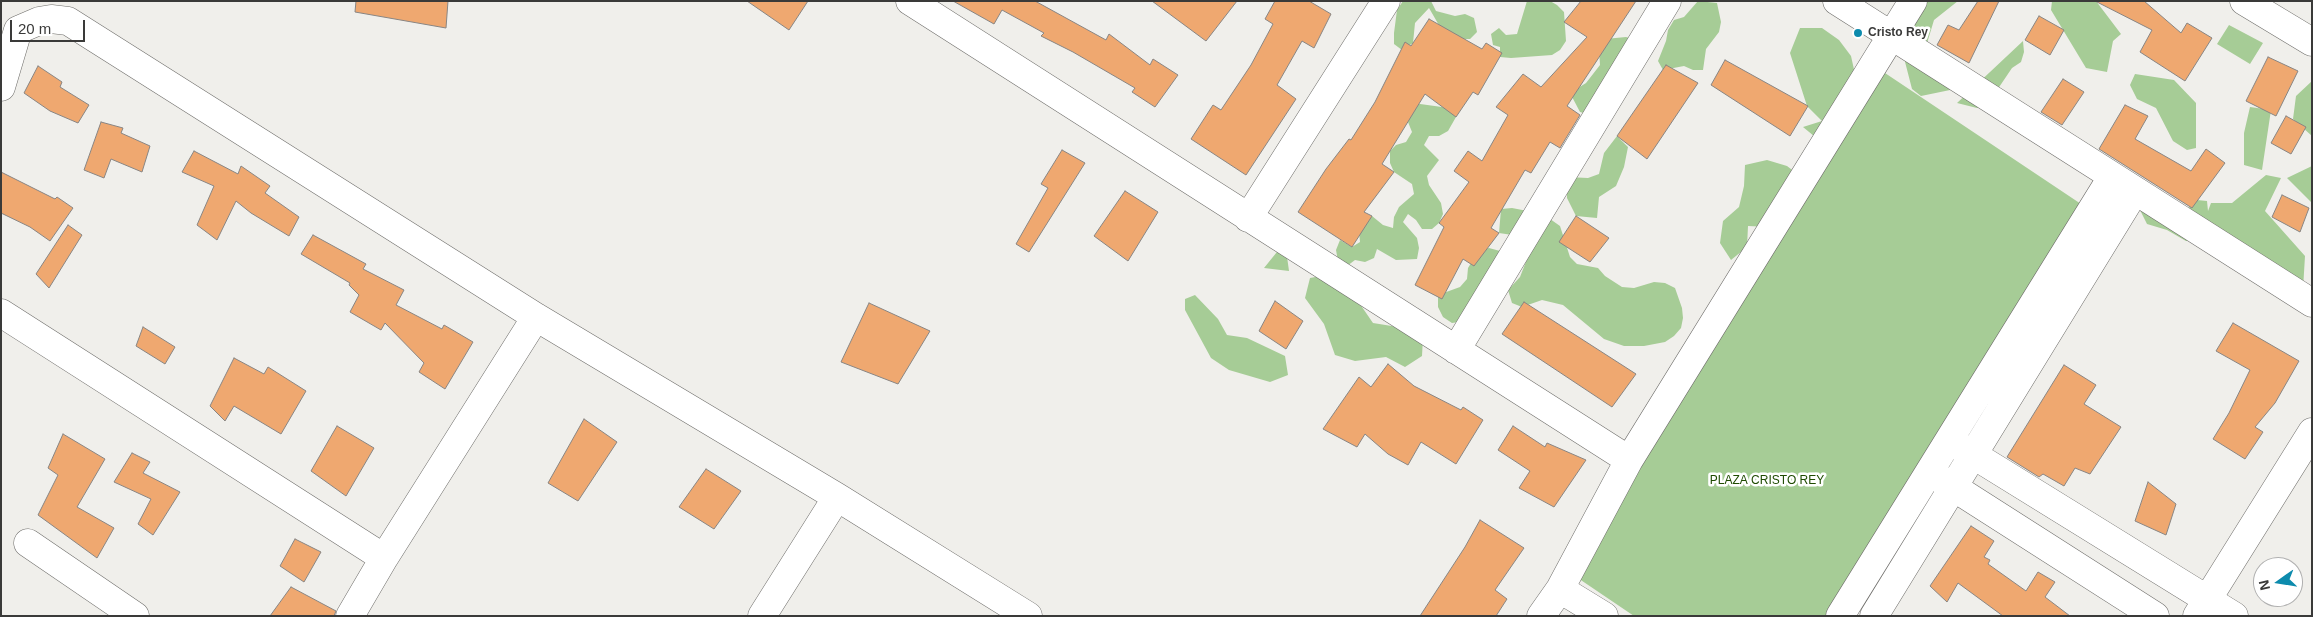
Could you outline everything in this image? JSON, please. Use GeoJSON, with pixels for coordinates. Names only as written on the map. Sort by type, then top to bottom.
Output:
{"type":"FeatureCollection","features":[{"type":"Feature","properties":{"kind":"street"},"geometry":{"type":"LineString","coordinates":[[910,1],[1629,460]]}},
{"type":"Feature","properties":{"kind":"street"},"geometry":{"type":"LineString","coordinates":[[1456,350],[1667,1]]}},
{"type":"Feature","properties":{"kind":"street"},"geometry":{"type":"LineString","coordinates":[[1837,1],[2312,303]]}},
{"type":"Feature","properties":{"kind":"street"},"geometry":{"type":"LineString","coordinates":[[1541,616],[1560,588],[1629,460],[1913,1]]}},
{"type":"Feature","properties":{"kind":"street"},"geometry":{"type":"LineString","coordinates":[[2244,1],[2312,42]]}},
{"type":"Feature","properties":{"kind":"street"},"geometry":{"type":"LineString","coordinates":[[1248,218],[1381,3]]}},
{"type":"Feature","properties":{"kind":"street"},"geometry":{"type":"LineString","coordinates":[[1,87],[18,30],[39,20],[68,21],[536,317],[837,497],[1028,616]]}},
{"type":"Feature","properties":{"kind":"street"},"geometry":{"type":"LineString","coordinates":[[1840,616],[2112,177]]}},
{"type":"Feature","properties":{"kind":"street"},"geometry":{"type":"LineString","coordinates":[[1874,616],[2135,191]]}},
{"type":"Feature","properties":{"kind":"street"},"geometry":{"type":"LineString","coordinates":[[1,313],[384,558]]}},
{"type":"Feature","properties":{"kind":"street"},"geometry":{"type":"LineString","coordinates":[[350,616],[384,558],[536,317]]}},
{"type":"Feature","properties":{"kind":"street"},"geometry":{"type":"LineString","coordinates":[[2202,607],[2312,432]]}},
{"type":"Feature","properties":{"kind":"street"},"geometry":{"type":"LineString","coordinates":[[1950,440],[2202,607],[2234,616]]}},
{"type":"Feature","properties":{"kind":"street"},"geometry":{"type":"LineString","coordinates":[[1930,472],[2155,616]]}},
{"type":"Feature","properties":{"kind":"street"},"geometry":{"type":"LineString","coordinates":[[762,616],[837,497]]}},
{"type":"Feature","properties":{"kind":"street"},"geometry":{"type":"LineString","coordinates":[[28,543],[135,616]]}},
{"type":"Feature","properties":{"kind":"street"},"geometry":{"type":"LineString","coordinates":[[1560,588],[1604,616]]}},
{"type":"Feature","properties":{"kind":"green space"},"geometry":{"type":"Polygon","coordinates":[[[1403,1],[1431,1],[1436,11],[1455,16],[1465,14],[1474,18],[1477,32],[1470,39],[1458,39],[1440,27],[1429,8],[1415,23],[1413,43],[1402,50],[1394,44],[1394,33],[1397,10],[1403,1]]]}},
{"type":"Feature","properties":{"kind":"green space"},"geometry":{"type":"Polygon","coordinates":[[[1527,1],[1550,1],[1564,12],[1566,41],[1560,50],[1552,55],[1500,57],[1500,47],[1493,45],[1491,34],[1499,28],[1506,35],[1517,34],[1527,1]]]}},
{"type":"Feature","properties":{"kind":"green space"},"geometry":{"type":"Polygon","coordinates":[[[1698,1],[1717,3],[1721,22],[1719,32],[1706,49],[1703,70],[1693,70],[1684,66],[1663,70],[1658,61],[1668,30],[1674,20],[1684,17],[1698,1]]]}},
{"type":"Feature","properties":{"kind":"green space"},"geometry":{"type":"Polygon","coordinates":[[[1919,1],[1958,1],[1934,20],[1925,50],[1955,89],[1921,96],[1912,89],[1903,54],[1919,1]]]}},
{"type":"Feature","properties":{"kind":"green space"},"geometry":{"type":"Polygon","coordinates":[[[2052,1],[2096,1],[2121,34],[2113,41],[2107,72],[2086,68],[2051,10],[2052,1]]]}},
{"type":"Feature","properties":{"kind":"green space"},"geometry":{"type":"Polygon","coordinates":[[[2229,25],[2263,43],[2250,64],[2217,44],[2229,25]]]}},
{"type":"Feature","properties":{"kind":"green space","name":"PLAZA CRISTO REY"},"geometry":{"type":"Polygon","coordinates":[[[1800,28],[1822,28],[1839,40],[1851,56],[1855,74],[1876,67],[2087,208],[1832,616],[1634,616],[1563,568],[1769,227],[1748,226],[1747,247],[1731,260],[1720,243],[1723,221],[1739,207],[1744,186],[1745,165],[1767,160],[1787,166],[1804,179],[1820,141],[1803,127],[1822,121],[1807,106],[1790,53],[1800,28]]]}},
{"type":"Feature","properties":{"kind":"green space"},"geometry":{"type":"Polygon","coordinates":[[[1626,37],[1636,40],[1591,115],[1580,112],[1570,93],[1586,83],[1600,65],[1599,49],[1605,39],[1626,37]]]}},
{"type":"Feature","properties":{"kind":"green space"},"geometry":{"type":"Polygon","coordinates":[[[2023,41],[2024,52],[2021,62],[2012,68],[1987,105],[1977,108],[1957,103],[2023,41]]]}},
{"type":"Feature","properties":{"kind":"green space"},"geometry":{"type":"Polygon","coordinates":[[[2135,74],[2174,80],[2196,103],[2196,148],[2187,150],[2173,141],[2156,108],[2137,99],[2130,85],[2135,74]]]}},
{"type":"Feature","properties":{"kind":"green space"},"geometry":{"type":"Polygon","coordinates":[[[2312,81],[2312,136],[2293,119],[2296,96],[2312,81]]]}},
{"type":"Feature","properties":{"kind":"green space"},"geometry":{"type":"Polygon","coordinates":[[[1413,103],[1449,108],[1456,117],[1448,131],[1439,136],[1429,136],[1424,145],[1439,160],[1427,176],[1429,185],[1441,203],[1443,214],[1439,223],[1432,229],[1422,229],[1416,220],[1408,214],[1403,222],[1417,238],[1419,248],[1417,259],[1396,260],[1377,249],[1374,258],[1365,262],[1355,260],[1347,266],[1338,261],[1336,250],[1340,240],[1352,247],[1360,242],[1359,231],[1372,216],[1383,225],[1393,228],[1394,217],[1399,207],[1414,194],[1412,184],[1394,172],[1390,163],[1390,151],[1396,145],[1406,142],[1412,132],[1408,122],[1413,103]]]}},
{"type":"Feature","properties":{"kind":"green space"},"geometry":{"type":"Polygon","coordinates":[[[2250,107],[2271,110],[2262,170],[2244,165],[2244,133],[2250,107]]]}},
{"type":"Feature","properties":{"kind":"green space"},"geometry":{"type":"Polygon","coordinates":[[[1617,136],[1628,147],[1624,167],[1616,186],[1599,197],[1597,218],[1576,216],[1567,198],[1567,177],[1588,178],[1599,174],[1604,153],[1617,136]]]}},
{"type":"Feature","properties":{"kind":"green space"},"geometry":{"type":"Polygon","coordinates":[[[2312,166],[2312,203],[2287,178],[2312,166]]]}},
{"type":"Feature","properties":{"kind":"green space"},"geometry":{"type":"Polygon","coordinates":[[[2266,175],[2281,178],[2265,211],[2305,256],[2303,289],[2196,241],[2186,241],[2167,230],[2147,224],[2138,206],[2181,215],[2197,200],[2207,201],[2208,211],[2211,203],[2232,203],[2266,175]]]}},
{"type":"Feature","properties":{"kind":"green space"},"geometry":{"type":"Polygon","coordinates":[[[1512,208],[1543,214],[1560,226],[1570,257],[1577,264],[1598,268],[1605,276],[1622,287],[1634,288],[1654,282],[1665,283],[1675,288],[1682,308],[1681,328],[1665,342],[1644,346],[1624,346],[1604,339],[1563,305],[1542,300],[1522,307],[1512,303],[1508,290],[1520,277],[1529,254],[1519,236],[1499,233],[1501,209],[1512,208]]]}},
{"type":"Feature","properties":{"kind":"green space"},"geometry":{"type":"Polygon","coordinates":[[[1285,242],[1289,271],[1264,268],[1285,242]]]}},
{"type":"Feature","properties":{"kind":"green space"},"geometry":{"type":"Polygon","coordinates":[[[1489,248],[1500,251],[1472,320],[1452,323],[1443,317],[1438,307],[1438,295],[1460,287],[1467,279],[1468,268],[1479,250],[1489,248]]]}},
{"type":"Feature","properties":{"kind":"green space"},"geometry":{"type":"Polygon","coordinates":[[[1332,274],[1342,278],[1373,323],[1404,328],[1423,337],[1422,356],[1405,367],[1386,357],[1355,361],[1335,355],[1324,324],[1305,298],[1310,278],[1332,274]]]}},
{"type":"Feature","properties":{"kind":"green space"},"geometry":{"type":"Polygon","coordinates":[[[1195,295],[1218,319],[1227,335],[1247,338],[1285,356],[1288,375],[1270,382],[1229,370],[1211,358],[1185,310],[1185,299],[1195,295]]]}},
{"type":"Feature","properties":{"kind":"building"},"geometry":{"type":"Polygon","coordinates":[[[356,1],[448,1],[446,28],[355,12],[356,1]]]}},
{"type":"Feature","properties":{"kind":"building"},"geometry":{"type":"Polygon","coordinates":[[[747,1],[808,1],[789,30],[747,1]]]}},
{"type":"Feature","properties":{"kind":"building"},"geometry":{"type":"Polygon","coordinates":[[[953,1],[1035,1],[1106,40],[1109,34],[1150,65],[1153,59],[1178,75],[1155,107],[1132,92],[1135,88],[1041,36],[1044,33],[1002,10],[994,24],[953,1]]]}},
{"type":"Feature","properties":{"kind":"building"},"geometry":{"type":"Polygon","coordinates":[[[1152,1],[1237,1],[1206,41],[1152,1]]]}},
{"type":"Feature","properties":{"kind":"building"},"geometry":{"type":"Polygon","coordinates":[[[1275,1],[1309,1],[1331,14],[1314,48],[1302,41],[1277,85],[1296,99],[1246,175],[1191,139],[1213,105],[1221,110],[1251,65],[1273,24],[1265,19],[1275,1]]]}},
{"type":"Feature","properties":{"kind":"building"},"geometry":{"type":"Polygon","coordinates":[[[1581,1],[1636,1],[1567,106],[1580,115],[1560,148],[1550,142],[1531,173],[1525,170],[1491,228],[1499,233],[1474,266],[1463,259],[1442,299],[1415,285],[1444,227],[1439,223],[1469,182],[1454,171],[1468,151],[1482,161],[1508,115],[1496,107],[1523,74],[1541,87],[1587,37],[1564,22],[1581,1]]]}},
{"type":"Feature","properties":{"kind":"building"},"geometry":{"type":"Polygon","coordinates":[[[1978,1],[1999,1],[1969,63],[1937,45],[1948,25],[1959,30],[1978,1]]]}},
{"type":"Feature","properties":{"kind":"building"},"geometry":{"type":"Polygon","coordinates":[[[2095,1],[2144,1],[2181,33],[2187,23],[2212,38],[2185,81],[2140,52],[2152,30],[2095,1]]]}},
{"type":"Feature","properties":{"kind":"building"},"geometry":{"type":"Polygon","coordinates":[[[2039,16],[2064,30],[2050,55],[2025,40],[2039,16]]]}},
{"type":"Feature","properties":{"kind":"building"},"geometry":{"type":"Polygon","coordinates":[[[1429,19],[1482,49],[1486,43],[1502,53],[1478,95],[1473,92],[1456,117],[1425,94],[1382,164],[1394,172],[1364,212],[1372,216],[1352,247],[1298,212],[1326,169],[1349,139],[1351,140],[1375,102],[1405,42],[1411,46],[1429,19]]]}},
{"type":"Feature","properties":{"kind":"building"},"geometry":{"type":"Polygon","coordinates":[[[2268,57],[2298,71],[2276,116],[2246,101],[2268,57]]]}},
{"type":"Feature","properties":{"kind":"building"},"geometry":{"type":"Polygon","coordinates":[[[1725,60],[1808,106],[1790,136],[1711,85],[1725,60]]]}},
{"type":"Feature","properties":{"kind":"building"},"geometry":{"type":"Polygon","coordinates":[[[1666,65],[1698,83],[1647,159],[1617,136],[1666,65]]]}},
{"type":"Feature","properties":{"kind":"building"},"geometry":{"type":"Polygon","coordinates":[[[38,66],[62,82],[60,87],[89,105],[78,123],[50,111],[24,93],[38,66]]]}},
{"type":"Feature","properties":{"kind":"building"},"geometry":{"type":"Polygon","coordinates":[[[2063,79],[2084,92],[2062,125],[2041,112],[2063,79]]]}},
{"type":"Feature","properties":{"kind":"building"},"geometry":{"type":"Polygon","coordinates":[[[2125,105],[2148,116],[2135,139],[2191,171],[2206,149],[2225,163],[2192,208],[2099,149],[2125,105]]]}},
{"type":"Feature","properties":{"kind":"building"},"geometry":{"type":"Polygon","coordinates":[[[2286,116],[2306,127],[2291,154],[2271,143],[2286,116]]]}},
{"type":"Feature","properties":{"kind":"building"},"geometry":{"type":"Polygon","coordinates":[[[101,122],[123,128],[121,133],[150,146],[142,172],[111,159],[104,178],[84,170],[101,122]]]}},
{"type":"Feature","properties":{"kind":"building"},"geometry":{"type":"Polygon","coordinates":[[[1062,150],[1085,163],[1029,252],[1016,244],[1048,188],[1041,184],[1062,150]]]}},
{"type":"Feature","properties":{"kind":"building"},"geometry":{"type":"Polygon","coordinates":[[[194,151],[238,174],[241,166],[270,186],[265,193],[299,217],[289,236],[251,213],[236,201],[217,240],[197,225],[214,186],[182,172],[194,151]]]}},
{"type":"Feature","properties":{"kind":"building"},"geometry":{"type":"Polygon","coordinates":[[[1,172],[55,199],[57,197],[73,208],[50,241],[30,227],[1,213],[1,172]]]}},
{"type":"Feature","properties":{"kind":"building"},"geometry":{"type":"Polygon","coordinates":[[[1125,191],[1158,212],[1128,261],[1094,236],[1125,191]]]}},
{"type":"Feature","properties":{"kind":"building"},"geometry":{"type":"Polygon","coordinates":[[[2282,195],[2309,208],[2300,232],[2272,217],[2282,195]]]}},
{"type":"Feature","properties":{"kind":"building"},"geometry":{"type":"Polygon","coordinates":[[[1576,216],[1609,238],[1590,262],[1559,242],[1576,216]]]}},
{"type":"Feature","properties":{"kind":"building"},"geometry":{"type":"Polygon","coordinates":[[[68,225],[82,235],[49,288],[36,274],[68,225]]]}},
{"type":"Feature","properties":{"kind":"building"},"geometry":{"type":"Polygon","coordinates":[[[313,235],[366,264],[363,269],[404,290],[396,305],[442,329],[444,325],[473,342],[445,389],[419,372],[424,363],[385,323],[381,330],[350,312],[359,295],[349,285],[350,283],[301,254],[313,235]]]}},
{"type":"Feature","properties":{"kind":"building"},"geometry":{"type":"Polygon","coordinates":[[[1275,301],[1303,321],[1286,349],[1259,331],[1275,301]]]}},
{"type":"Feature","properties":{"kind":"building"},"geometry":{"type":"Polygon","coordinates":[[[1524,302],[1636,374],[1612,407],[1502,334],[1524,302]]]}},
{"type":"Feature","properties":{"kind":"building"},"geometry":{"type":"Polygon","coordinates":[[[869,303],[930,331],[898,384],[841,362],[869,303]]]}},
{"type":"Feature","properties":{"kind":"building"},"geometry":{"type":"Polygon","coordinates":[[[2233,323],[2299,361],[2275,403],[2255,427],[2263,432],[2245,459],[2213,439],[2229,413],[2250,370],[2216,351],[2233,323]]]}},
{"type":"Feature","properties":{"kind":"building"},"geometry":{"type":"Polygon","coordinates":[[[143,327],[175,347],[165,364],[136,346],[143,327]]]}},
{"type":"Feature","properties":{"kind":"building"},"geometry":{"type":"Polygon","coordinates":[[[234,358],[264,374],[268,367],[306,391],[281,434],[234,406],[225,421],[210,406],[234,358]]]}},
{"type":"Feature","properties":{"kind":"building"},"geometry":{"type":"Polygon","coordinates":[[[1388,364],[1414,386],[1461,410],[1463,407],[1483,420],[1456,464],[1421,442],[1408,465],[1388,454],[1365,434],[1357,447],[1323,429],[1359,377],[1371,387],[1388,364]]]}},
{"type":"Feature","properties":{"kind":"building"},"geometry":{"type":"Polygon","coordinates":[[[2064,365],[2096,385],[2084,404],[2121,427],[2090,474],[2075,468],[2064,486],[2043,474],[2039,477],[2007,457],[2064,365]]]}},
{"type":"Feature","properties":{"kind":"building"},"geometry":{"type":"Polygon","coordinates":[[[584,419],[617,442],[578,501],[548,483],[584,419]]]}},
{"type":"Feature","properties":{"kind":"building"},"geometry":{"type":"Polygon","coordinates":[[[337,426],[374,448],[346,496],[311,471],[337,426]]]}},
{"type":"Feature","properties":{"kind":"building"},"geometry":{"type":"Polygon","coordinates":[[[1513,426],[1545,447],[1547,443],[1586,460],[1554,507],[1519,488],[1530,471],[1498,450],[1513,426]]]}},
{"type":"Feature","properties":{"kind":"building"},"geometry":{"type":"Polygon","coordinates":[[[63,434],[105,459],[77,507],[114,528],[97,558],[38,515],[58,475],[48,468],[63,434]]]}},
{"type":"Feature","properties":{"kind":"building"},"geometry":{"type":"Polygon","coordinates":[[[132,453],[150,462],[143,473],[180,492],[153,535],[138,524],[151,499],[114,482],[132,453]]]}},
{"type":"Feature","properties":{"kind":"building"},"geometry":{"type":"Polygon","coordinates":[[[706,469],[741,491],[714,529],[679,507],[706,469]]]}},
{"type":"Feature","properties":{"kind":"building"},"geometry":{"type":"Polygon","coordinates":[[[2148,482],[2176,504],[2166,535],[2135,521],[2148,482]]]}},
{"type":"Feature","properties":{"kind":"building"},"geometry":{"type":"Polygon","coordinates":[[[1480,520],[1524,548],[1495,590],[1507,599],[1496,616],[1420,616],[1465,547],[1480,520]]]}},
{"type":"Feature","properties":{"kind":"building"},"geometry":{"type":"Polygon","coordinates":[[[1971,526],[1994,541],[1984,557],[1990,560],[1988,564],[2026,591],[2038,572],[2055,582],[2045,597],[2070,616],[2003,616],[1958,583],[1947,602],[1930,586],[1971,526]]]}},
{"type":"Feature","properties":{"kind":"building"},"geometry":{"type":"Polygon","coordinates":[[[295,539],[321,552],[304,582],[280,566],[295,539]]]}},
{"type":"Feature","properties":{"kind":"building"},"geometry":{"type":"Polygon","coordinates":[[[291,587],[336,611],[334,616],[270,616],[291,587]]]}},
{"type":"Feature","properties":{"kind":"place","name":"Cristo Rey"},"geometry":{"type":"Point","coordinates":[1858,33]}}]}
